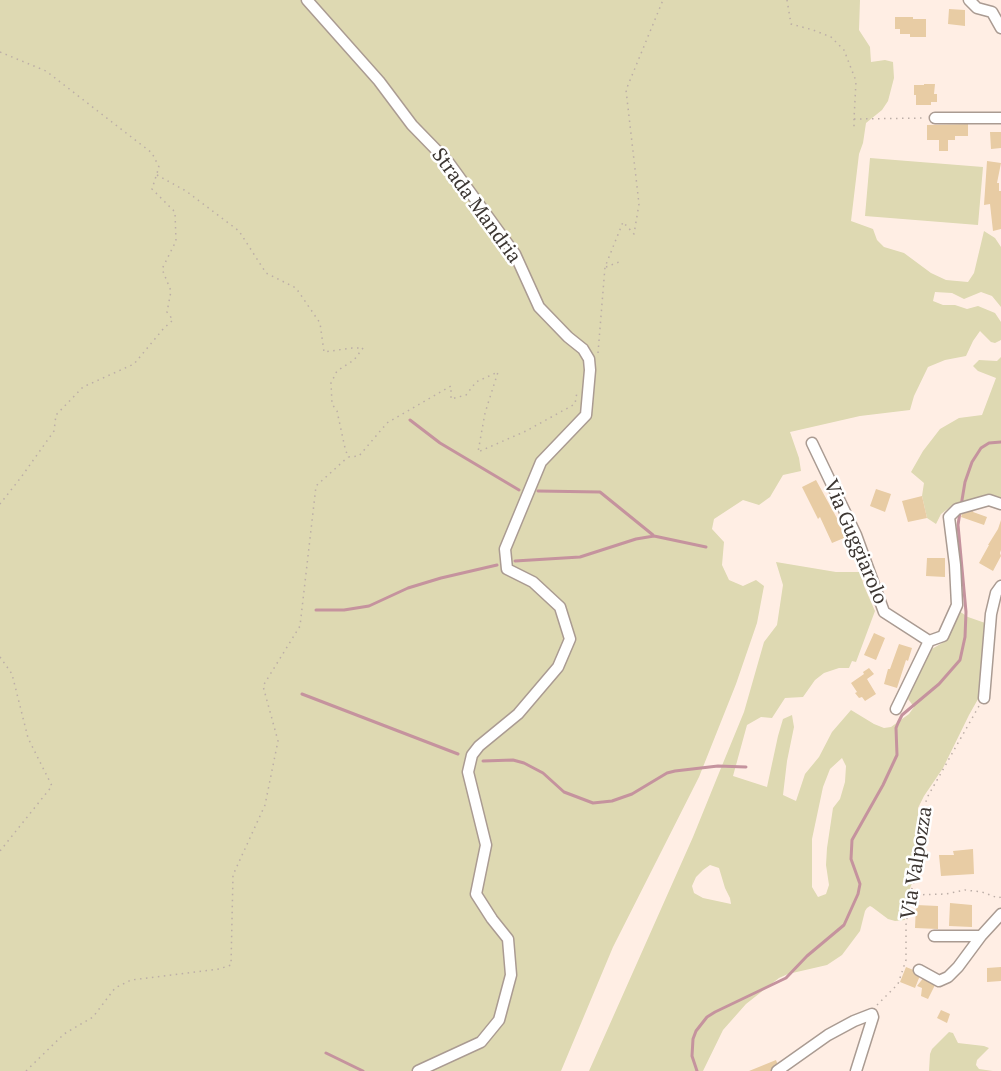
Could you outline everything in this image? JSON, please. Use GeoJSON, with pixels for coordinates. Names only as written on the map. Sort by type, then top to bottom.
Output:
{"type":"FeatureCollection","features":[{"type":"Feature","properties":{"kind":"street","name":"Strada Mandria"},"geometry":{"type":"LineString","coordinates":[[307,0],[379,81],[412,125],[449,163],[516,254],[539,307],[583,350],[589,359],[590,373]]}},
{"type":"Feature","properties":{"kind":"street"},"geometry":{"type":"LineString","coordinates":[[969,0],[977,8],[992,12],[1001,28]]}},
{"type":"Feature","properties":{"kind":"street"},"geometry":{"type":"LineString","coordinates":[[935,118],[1001,118]]}},
{"type":"Feature","properties":{"kind":"street"},"geometry":{"type":"LineString","coordinates":[[418,1071],[481,1042],[499,1020],[511,975],[508,939],[476,894],[486,845],[468,772],[472,755],[479,746],[518,714],[558,667],[570,639],[560,607],[533,582],[507,569],[506,549],[541,462],[586,415],[590,373]]}},
{"type":"Feature","properties":{"kind":"street","name":"Via Guggiarolo"},"geometry":{"type":"LineString","coordinates":[[812,443],[856,535],[884,612],[929,641]]}},
{"type":"Feature","properties":{"kind":"street"},"geometry":{"type":"LineString","coordinates":[[896,709],[929,641],[943,636],[957,605],[949,517],[957,509],[989,500],[1001,504]]}},
{"type":"Feature","properties":{"kind":"street"},"geometry":{"type":"LineString","coordinates":[[984,698],[991,614],[996,593],[1001,586]]}},
{"type":"Feature","properties":{"kind":"street"},"geometry":{"type":"LineString","coordinates":[[919,970],[939,981],[948,977],[1001,914]]}},
{"type":"Feature","properties":{"kind":"street"},"geometry":{"type":"LineString","coordinates":[[934,936],[981,936]]}},
{"type":"Feature","properties":{"kind":"street"},"geometry":{"type":"LineString","coordinates":[[777,1071],[828,1035],[872,1014],[856,1071]]}},
{"type":"Feature","properties":{"kind":"path"},"geometry":{"type":"LineString","coordinates":[[27,1071],[64,1034],[93,1017],[115,988],[130,980],[219,969],[231,964],[233,876],[265,805],[278,741],[263,686],[300,626],[316,486],[348,457],[359,456],[387,423],[451,386],[451,399],[466,395],[476,382],[498,372],[485,413],[477,452],[575,404],[578,386],[583,376],[590,373],[594,366],[598,350],[605,267],[623,222],[634,234],[639,204],[626,90],[663,0]]}},
{"type":"Feature","properties":{"kind":"path"},"geometry":{"type":"LineString","coordinates":[[787,0],[791,24],[831,37],[844,50],[856,81],[854,128]]}},
{"type":"Feature","properties":{"kind":"path"},"geometry":{"type":"LineString","coordinates":[[0,52],[46,71],[152,153],[159,167],[152,189],[175,212],[176,241],[162,269],[171,291],[167,312],[173,320],[134,364],[83,387],[56,415],[54,431],[0,504]]}},
{"type":"Feature","properties":{"kind":"path"},"geometry":{"type":"LineString","coordinates":[[854,119],[935,118]]}},
{"type":"Feature","properties":{"kind":"path"},"geometry":{"type":"LineString","coordinates":[[157,175],[186,191],[239,231],[266,273],[296,288],[320,323],[324,352],[363,348],[354,360],[337,371],[331,383],[332,404],[337,411],[348,457]]}},
{"type":"Feature","properties":{"kind":"path"},"geometry":{"type":"LineString","coordinates":[[605,267],[620,262]]}},
{"type":"Feature","properties":{"kind":"path"},"geometry":{"type":"LineString","coordinates":[[0,657],[12,674],[28,738],[52,786],[0,851]]}},
{"type":"Feature","properties":{"kind":"path","name":"Via Valpozza"},"geometry":{"type":"LineString","coordinates":[[872,1014],[878,1004],[898,984],[906,960],[906,925],[910,896],[919,866],[923,834],[921,815],[928,796],[984,698]]}},
{"type":"Feature","properties":{"kind":"path"},"geometry":{"type":"LineString","coordinates":[[910,896],[946,894],[965,890],[1001,897]]}},
{"type":"Feature","properties":{"kind":"shaded area"},"geometry":{"type":"Polygon","coordinates":[[[0,0],[860,0],[859,30],[870,47],[871,62],[885,60],[893,62],[894,78],[888,101],[882,110],[866,123],[859,154],[851,221],[873,229],[877,240],[884,247],[904,253],[931,273],[946,280],[968,282],[974,273],[984,231],[995,238],[1001,247],[1001,307],[992,296],[981,292],[964,299],[952,293],[935,292],[933,301],[967,309],[978,306],[995,313],[1001,322],[1001,340],[991,342],[980,331],[966,356],[945,360],[928,367],[910,410],[860,416],[790,432],[801,471],[783,475],[770,497],[759,505],[743,500],[714,519],[712,529],[724,542],[722,565],[729,580],[743,586],[756,580],[764,586],[757,623],[736,684],[699,777],[613,947],[561,1071],[0,1071],[0,0]]]}},
{"type":"Feature","properties":{"kind":"shaded area"},"geometry":{"type":"Polygon","coordinates":[[[870,158],[983,167],[978,225],[865,216],[870,158]]]}},
{"type":"Feature","properties":{"kind":"shaded area"},"geometry":{"type":"Polygon","coordinates":[[[1001,357],[1001,500],[988,495],[953,505],[941,514],[936,524],[927,518],[922,496],[924,483],[911,472],[940,429],[959,418],[982,415],[996,378],[978,371],[973,366],[979,360],[997,361],[1001,357]]]}},
{"type":"Feature","properties":{"kind":"shaded area"},"geometry":{"type":"Polygon","coordinates":[[[776,562],[836,572],[860,572],[875,611],[856,662],[852,661],[849,668],[839,668],[824,673],[815,680],[803,697],[785,698],[772,718],[761,717],[747,725],[733,776],[767,787],[783,719],[792,715],[794,727],[783,795],[796,801],[805,774],[819,757],[832,732],[851,710],[874,724],[884,728],[891,727],[909,714],[914,707],[908,699],[914,681],[930,650],[944,642],[950,635],[959,611],[988,624],[982,692],[943,768],[918,808],[919,850],[913,881],[906,898],[905,920],[888,919],[872,907],[867,908],[860,931],[842,955],[827,965],[779,978],[746,1004],[723,1030],[703,1071],[589,1071],[693,837],[744,712],[764,642],[777,625],[783,585],[776,562]],[[842,758],[830,769],[823,787],[812,839],[812,887],[818,897],[826,894],[829,885],[826,865],[827,848],[833,808],[840,799],[845,782],[846,766],[842,758]],[[710,865],[696,877],[692,886],[694,893],[703,898],[731,904],[719,868],[710,865]]]}},
{"type":"Feature","properties":{"kind":"shaded area"},"geometry":{"type":"Polygon","coordinates":[[[949,1032],[953,1033],[958,1043],[989,1048],[977,1060],[976,1065],[979,1069],[993,1071],[929,1071],[932,1049],[949,1032]]]}},
{"type":"Feature","properties":{"kind":"building"},"geometry":{"type":"Polygon","coordinates":[[[949,9],[965,10],[965,26],[948,24],[949,9]]]}},
{"type":"Feature","properties":{"kind":"building"},"geometry":{"type":"Polygon","coordinates":[[[895,17],[926,19],[926,37],[910,37],[910,34],[900,34],[900,29],[895,29],[895,17]]]}},
{"type":"Feature","properties":{"kind":"building"},"geometry":{"type":"Polygon","coordinates":[[[935,84],[934,94],[937,94],[937,102],[931,102],[931,105],[916,105],[914,85],[935,84]]]}},
{"type":"Feature","properties":{"kind":"building"},"geometry":{"type":"Polygon","coordinates":[[[968,124],[968,136],[955,136],[955,140],[948,140],[948,151],[939,151],[939,140],[927,140],[927,125],[968,124]]]}},
{"type":"Feature","properties":{"kind":"building"},"geometry":{"type":"Polygon","coordinates":[[[990,132],[1001,132],[1001,148],[991,149],[990,132]]]}},
{"type":"Feature","properties":{"kind":"building"},"geometry":{"type":"Polygon","coordinates":[[[987,161],[1001,163],[997,183],[1001,191],[1001,229],[993,231],[990,204],[984,205],[987,161]]]}},
{"type":"Feature","properties":{"kind":"building"},"geometry":{"type":"Polygon","coordinates":[[[816,480],[839,522],[844,538],[832,543],[802,487],[816,480]]]}},
{"type":"Feature","properties":{"kind":"building"},"geometry":{"type":"Polygon","coordinates":[[[876,489],[891,494],[885,512],[870,506],[876,489]]]}},
{"type":"Feature","properties":{"kind":"building"},"geometry":{"type":"Polygon","coordinates":[[[922,496],[927,518],[908,522],[902,501],[922,496]]]}},
{"type":"Feature","properties":{"kind":"building"},"geometry":{"type":"Polygon","coordinates":[[[976,505],[973,512],[987,517],[984,525],[961,517],[964,509],[976,505]]]}},
{"type":"Feature","properties":{"kind":"building"},"geometry":{"type":"Polygon","coordinates":[[[1001,520],[1001,556],[993,571],[979,563],[1001,520]]]}},
{"type":"Feature","properties":{"kind":"building"},"geometry":{"type":"Polygon","coordinates":[[[927,558],[945,558],[945,577],[926,576],[927,558]]]}},
{"type":"Feature","properties":{"kind":"building"},"geometry":{"type":"Polygon","coordinates":[[[874,633],[885,638],[876,660],[864,655],[874,633]]]}},
{"type":"Feature","properties":{"kind":"building"},"geometry":{"type":"Polygon","coordinates":[[[899,644],[912,648],[897,688],[884,684],[899,644]]]}},
{"type":"Feature","properties":{"kind":"building"},"geometry":{"type":"Polygon","coordinates":[[[869,668],[874,674],[867,679],[876,694],[865,701],[855,693],[857,692],[851,683],[869,668]]]}},
{"type":"Feature","properties":{"kind":"building"},"geometry":{"type":"Polygon","coordinates":[[[973,849],[974,874],[941,876],[939,855],[954,855],[953,851],[973,849]]]}},
{"type":"Feature","properties":{"kind":"building"},"geometry":{"type":"Polygon","coordinates":[[[950,903],[972,905],[972,927],[949,926],[950,903]]]}},
{"type":"Feature","properties":{"kind":"building"},"geometry":{"type":"Polygon","coordinates":[[[916,905],[938,906],[938,929],[915,928],[916,905]]]}},
{"type":"Feature","properties":{"kind":"building"},"geometry":{"type":"Polygon","coordinates":[[[906,967],[921,973],[915,988],[900,982],[906,967]]]}},
{"type":"Feature","properties":{"kind":"building"},"geometry":{"type":"Polygon","coordinates":[[[1001,967],[1001,981],[987,982],[987,968],[1001,967]]]}},
{"type":"Feature","properties":{"kind":"building"},"geometry":{"type":"Polygon","coordinates":[[[924,977],[936,983],[928,999],[921,996],[922,988],[917,986],[924,977]]]}},
{"type":"Feature","properties":{"kind":"building"},"geometry":{"type":"Polygon","coordinates":[[[941,1010],[950,1014],[947,1023],[937,1018],[941,1010]]]}},
{"type":"Feature","properties":{"kind":"building"},"geometry":{"type":"Polygon","coordinates":[[[776,1060],[780,1071],[749,1071],[776,1060]]]}},
{"type":"Feature","properties":{"kind":"waterway"},"geometry":{"type":"LineString","coordinates":[[410,420],[440,443],[519,490]]}},
{"type":"Feature","properties":{"kind":"waterway"},"geometry":{"type":"LineString","coordinates":[[961,506],[965,482],[972,462],[981,448],[989,443],[1001,442]]}},
{"type":"Feature","properties":{"kind":"waterway"},"geometry":{"type":"LineString","coordinates":[[538,491],[600,492],[653,535]]}},
{"type":"Feature","properties":{"kind":"waterway"},"geometry":{"type":"LineString","coordinates":[[697,1071],[692,1056],[693,1039],[707,1017],[786,978],[807,956],[844,925],[860,884],[851,859],[852,840],[897,755],[896,728],[898,723],[902,715],[939,684],[960,660],[965,637],[966,612],[958,525],[960,512]]}},
{"type":"Feature","properties":{"kind":"waterway"},"geometry":{"type":"LineString","coordinates":[[515,561],[580,557],[636,539],[654,536],[706,547]]}},
{"type":"Feature","properties":{"kind":"waterway"},"geometry":{"type":"LineString","coordinates":[[316,610],[344,610],[369,606],[408,588],[497,565]]}},
{"type":"Feature","properties":{"kind":"waterway"},"geometry":{"type":"LineString","coordinates":[[302,694],[458,754]]}},
{"type":"Feature","properties":{"kind":"waterway"},"geometry":{"type":"LineString","coordinates":[[483,761],[513,760],[524,763],[543,773],[564,792],[593,803],[612,801],[632,794],[667,773],[675,771],[718,766],[746,767]]}},
{"type":"Feature","properties":{"kind":"waterway"},"geometry":{"type":"LineString","coordinates":[[326,1053],[363,1071]]}}]}
